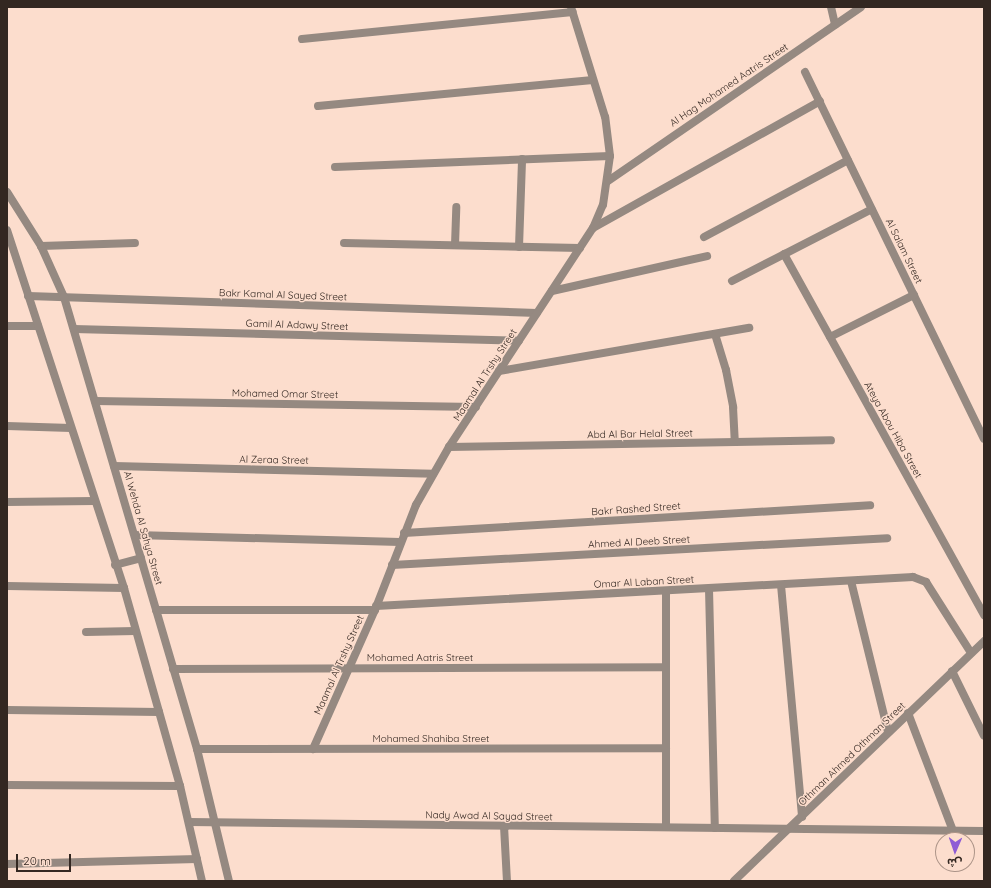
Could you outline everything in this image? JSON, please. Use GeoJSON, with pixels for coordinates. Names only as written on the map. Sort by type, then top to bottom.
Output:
{"type":"FeatureCollection","features":[{"type":"Feature","properties":{"kind":"street"},"geometry":{"type":"LineString","coordinates":[[831,7],[835,25]]}},
{"type":"Feature","properties":{"kind":"street","name":"Al Hag Mohamed Aatris Street"},"geometry":{"type":"LineString","coordinates":[[608,180],[861,7]]}},
{"type":"Feature","properties":{"kind":"street"},"geometry":{"type":"LineString","coordinates":[[302,39],[572,9]]}},
{"type":"Feature","properties":{"kind":"street","name":"Maamal Al Trshy Street"},"geometry":{"type":"LineString","coordinates":[[312,749],[350,669],[400,542],[433,474],[449,447],[593,228],[603,205],[608,180],[610,156],[605,117],[572,9]]}},
{"type":"Feature","properties":{"kind":"street","name":"Al Salam Street"},"geometry":{"type":"LineString","coordinates":[[806,72],[984,439]]}},
{"type":"Feature","properties":{"kind":"street"},"geometry":{"type":"LineString","coordinates":[[318,106],[593,80]]}},
{"type":"Feature","properties":{"kind":"street"},"geometry":{"type":"LineString","coordinates":[[593,228],[820,102]]}},
{"type":"Feature","properties":{"kind":"street"},"geometry":{"type":"LineString","coordinates":[[335,167],[610,156]]}},
{"type":"Feature","properties":{"kind":"street"},"geometry":{"type":"LineString","coordinates":[[519,247],[522,159]]}},
{"type":"Feature","properties":{"kind":"street"},"geometry":{"type":"LineString","coordinates":[[704,237],[848,160]]}},
{"type":"Feature","properties":{"kind":"street","name":"Al Wehda Al Sahya Street"},"geometry":{"type":"LineString","coordinates":[[7,192],[41,246],[64,297],[197,749],[229,881]]}},
{"type":"Feature","properties":{"kind":"street"},"geometry":{"type":"LineString","coordinates":[[455,245],[456,207]]}},
{"type":"Feature","properties":{"kind":"street"},"geometry":{"type":"LineString","coordinates":[[732,280],[872,209]]}},
{"type":"Feature","properties":{"kind":"street"},"geometry":{"type":"LineString","coordinates":[[7,230],[94,501],[124,588],[180,786],[202,881]]}},
{"type":"Feature","properties":{"kind":"street"},"geometry":{"type":"LineString","coordinates":[[344,242],[580,248]]}},
{"type":"Feature","properties":{"kind":"street"},"geometry":{"type":"LineString","coordinates":[[41,246],[136,243]]}},
{"type":"Feature","properties":{"kind":"street","name":"Ateya Abou Hiba Street"},"geometry":{"type":"LineString","coordinates":[[784,254],[984,615]]}},
{"type":"Feature","properties":{"kind":"street"},"geometry":{"type":"LineString","coordinates":[[552,291],[707,256]]}},
{"type":"Feature","properties":{"kind":"street"},"geometry":{"type":"LineString","coordinates":[[830,337],[914,295]]}},
{"type":"Feature","properties":{"kind":"street","name":"Bakr Kamal Al Sayed Street"},"geometry":{"type":"LineString","coordinates":[[28,296],[537,313]]}},
{"type":"Feature","properties":{"kind":"street"},"geometry":{"type":"LineString","coordinates":[[7,326],[38,326]]}},
{"type":"Feature","properties":{"kind":"street"},"geometry":{"type":"LineString","coordinates":[[499,371],[749,328]]}},
{"type":"Feature","properties":{"kind":"street","name":"Gamil Al Adawy Street"},"geometry":{"type":"LineString","coordinates":[[74,329],[519,341]]}},
{"type":"Feature","properties":{"kind":"street"},"geometry":{"type":"LineString","coordinates":[[715,334],[726,370],[733,407],[735,442]]}},
{"type":"Feature","properties":{"kind":"street","name":"Mohamed Omar Street"},"geometry":{"type":"LineString","coordinates":[[95,401],[476,407]]}},
{"type":"Feature","properties":{"kind":"street"},"geometry":{"type":"LineString","coordinates":[[7,426],[71,428]]}},
{"type":"Feature","properties":{"kind":"street","name":"Abd Al Bar Helal Street"},"geometry":{"type":"LineString","coordinates":[[449,447],[831,440]]}},
{"type":"Feature","properties":{"kind":"street","name":"Al Zeraa Street"},"geometry":{"type":"LineString","coordinates":[[114,466],[433,474]]}},
{"type":"Feature","properties":{"kind":"street"},"geometry":{"type":"LineString","coordinates":[[7,502],[94,501]]}},
{"type":"Feature","properties":{"kind":"street","name":"Bakr Rashed Street"},"geometry":{"type":"LineString","coordinates":[[404,533],[870,505]]}},
{"type":"Feature","properties":{"kind":"street"},"geometry":{"type":"LineString","coordinates":[[135,535],[400,542]]}},
{"type":"Feature","properties":{"kind":"street","name":"Ahmed Al Deeb Street"},"geometry":{"type":"LineString","coordinates":[[392,565],[887,538]]}},
{"type":"Feature","properties":{"kind":"street"},"geometry":{"type":"LineString","coordinates":[[115,565],[141,558]]}},
{"type":"Feature","properties":{"kind":"street","name":"Omar Al Laban Street"},"geometry":{"type":"LineString","coordinates":[[156,610],[375,608],[913,577],[926,582],[971,653]]}},
{"type":"Feature","properties":{"kind":"street"},"geometry":{"type":"LineString","coordinates":[[851,581],[888,732]]}},
{"type":"Feature","properties":{"kind":"street"},"geometry":{"type":"LineString","coordinates":[[781,585],[802,817]]}},
{"type":"Feature","properties":{"kind":"street"},"geometry":{"type":"LineString","coordinates":[[7,586],[124,588]]}},
{"type":"Feature","properties":{"kind":"street"},"geometry":{"type":"LineString","coordinates":[[709,589],[715,828]]}},
{"type":"Feature","properties":{"kind":"street"},"geometry":{"type":"LineString","coordinates":[[666,591],[666,827]]}},
{"type":"Feature","properties":{"kind":"street"},"geometry":{"type":"LineString","coordinates":[[86,632],[135,631]]}},
{"type":"Feature","properties":{"kind":"street","name":"Othman Ahmed Othman Street"},"geometry":{"type":"LineString","coordinates":[[734,881],[984,641]]}},
{"type":"Feature","properties":{"kind":"street","name":"Mohamed Aatris Street"},"geometry":{"type":"LineString","coordinates":[[173,669],[666,667]]}},
{"type":"Feature","properties":{"kind":"street"},"geometry":{"type":"LineString","coordinates":[[952,671],[984,736]]}},
{"type":"Feature","properties":{"kind":"street"},"geometry":{"type":"LineString","coordinates":[[7,710],[159,712]]}},
{"type":"Feature","properties":{"kind":"street"},"geometry":{"type":"LineString","coordinates":[[908,713],[953,831]]}},
{"type":"Feature","properties":{"kind":"street","name":"Mohamed Shahiba Street"},"geometry":{"type":"LineString","coordinates":[[197,749],[666,748]]}},
{"type":"Feature","properties":{"kind":"street"},"geometry":{"type":"LineString","coordinates":[[7,785],[180,786]]}},
{"type":"Feature","properties":{"kind":"street","name":"Nady Awad Al Sayad Street"},"geometry":{"type":"LineString","coordinates":[[189,822],[984,831]]}},
{"type":"Feature","properties":{"kind":"street"},"geometry":{"type":"LineString","coordinates":[[504,826],[507,881]]}},
{"type":"Feature","properties":{"kind":"street"},"geometry":{"type":"LineString","coordinates":[[7,864],[198,859]]}}]}
